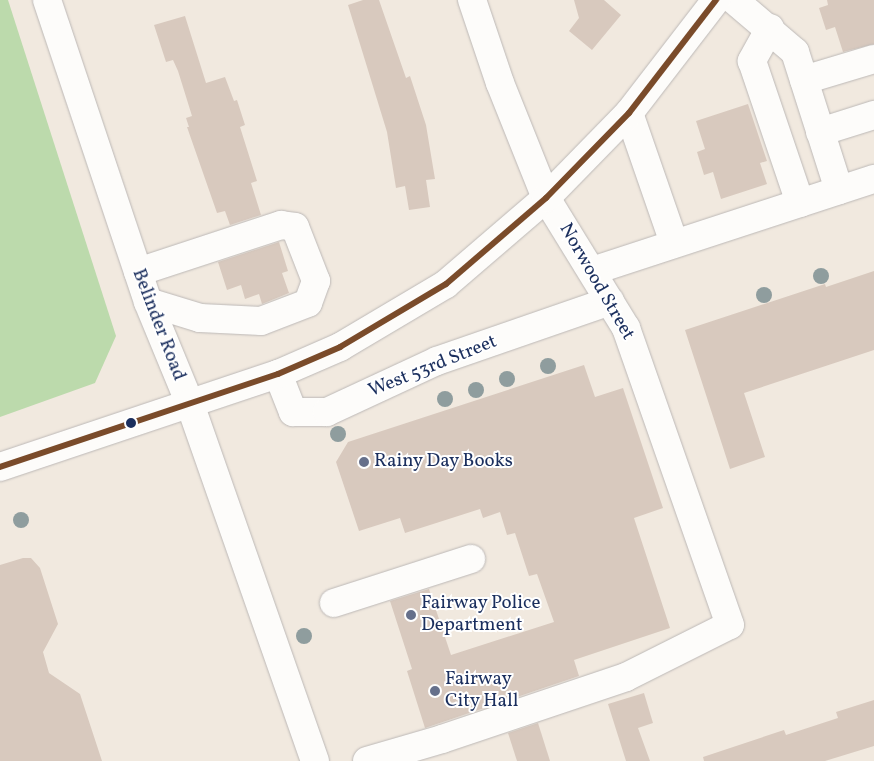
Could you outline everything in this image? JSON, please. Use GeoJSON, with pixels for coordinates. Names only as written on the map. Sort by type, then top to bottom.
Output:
{"type":"FeatureCollection","features":[{"type":"Feature","properties":{"kind":"main road","name":"Belinder Road"},"geometry":{"type":"LineString","coordinates":[[47,0],[148,302],[190,404],[315,761]]}},
{"type":"Feature","properties":{"kind":"main road","name":"Norwood Street"},"geometry":{"type":"LineString","coordinates":[[367,761],[442,739],[626,676],[730,625],[626,328],[546,198],[500,83],[472,0]]}},
{"type":"Feature","properties":{"kind":"main road"},"geometry":{"type":"LineString","coordinates":[[0,467],[278,374],[340,348],[446,284],[546,198],[629,113],[716,0]]}},
{"type":"Feature","properties":{"kind":"main road"},"geometry":{"type":"LineString","coordinates":[[734,0],[770,28],[795,52],[839,190]]}},
{"type":"Feature","properties":{"kind":"main road"},"geometry":{"type":"LineString","coordinates":[[770,28],[752,61],[800,203]]}},
{"type":"Feature","properties":{"kind":"main road"},"geometry":{"type":"LineString","coordinates":[[804,80],[874,59]]}},
{"type":"Feature","properties":{"kind":"main road"},"geometry":{"type":"LineString","coordinates":[[629,113],[674,244]]}},
{"type":"Feature","properties":{"kind":"main road"},"geometry":{"type":"LineString","coordinates":[[820,132],[874,115]]}},
{"type":"Feature","properties":{"kind":"main road"},"geometry":{"type":"LineString","coordinates":[[592,272],[874,179]]}},
{"type":"Feature","properties":{"kind":"main road"},"geometry":{"type":"LineString","coordinates":[[138,272],[281,225],[295,227],[316,281],[308,304],[261,320],[200,318],[148,302]]}},
{"type":"Feature","properties":{"kind":"main road","name":"West 53rd Street"},"geometry":{"type":"LineString","coordinates":[[278,374],[294,412],[327,412],[437,361],[610,301]]}},
{"type":"Feature","properties":{"kind":"main road"},"geometry":{"type":"LineString","coordinates":[[334,603],[471,559]]}},
{"type":"Feature","properties":{"kind":"green space"},"geometry":{"type":"Polygon","coordinates":[[[0,0],[8,0],[116,336],[95,383],[0,417],[0,0]]]}},
{"type":"Feature","properties":{"kind":"building"},"geometry":{"type":"Polygon","coordinates":[[[363,0],[379,0],[406,78],[410,76],[426,125],[435,179],[426,180],[430,207],[409,210],[405,186],[396,188],[387,132],[348,5],[363,0]]]}},
{"type":"Feature","properties":{"kind":"building"},"geometry":{"type":"Polygon","coordinates":[[[574,0],[604,0],[621,15],[592,50],[569,31],[579,18],[574,0]]]}},
{"type":"Feature","properties":{"kind":"building"},"geometry":{"type":"Polygon","coordinates":[[[827,0],[874,0],[874,44],[843,52],[835,27],[826,30],[819,8],[828,5],[827,0]]]}},
{"type":"Feature","properties":{"kind":"building"},"geometry":{"type":"Polygon","coordinates":[[[185,16],[206,83],[225,77],[234,101],[237,100],[245,125],[240,127],[257,181],[251,183],[261,215],[230,225],[225,211],[217,213],[187,127],[189,127],[186,118],[192,116],[178,71],[173,60],[166,62],[154,25],[185,16]]]}},
{"type":"Feature","properties":{"kind":"building"},"geometry":{"type":"Polygon","coordinates":[[[748,104],[767,161],[760,163],[767,184],[721,199],[713,172],[704,175],[697,152],[705,149],[696,121],[748,104]]]}},
{"type":"Feature","properties":{"kind":"building"},"geometry":{"type":"Polygon","coordinates":[[[279,242],[288,271],[282,273],[289,293],[262,304],[259,294],[245,299],[241,285],[227,290],[218,262],[279,242]]]}},
{"type":"Feature","properties":{"kind":"building"},"geometry":{"type":"Polygon","coordinates":[[[874,271],[874,350],[744,393],[765,457],[730,469],[685,330],[825,284],[826,287],[874,271]]]}},
{"type":"Feature","properties":{"kind":"building"},"geometry":{"type":"Polygon","coordinates":[[[584,365],[595,397],[623,388],[663,508],[634,518],[670,628],[574,660],[579,676],[425,728],[407,671],[412,669],[390,601],[429,589],[451,655],[554,622],[537,574],[529,576],[515,533],[507,535],[500,512],[483,518],[480,509],[405,533],[400,518],[359,531],[336,462],[348,442],[584,365]]]}},
{"type":"Feature","properties":{"kind":"building"},"geometry":{"type":"Polygon","coordinates":[[[23,558],[31,558],[40,568],[58,624],[43,652],[49,673],[80,694],[102,761],[0,761],[0,565],[23,558]]]}},
{"type":"Feature","properties":{"kind":"building"},"geometry":{"type":"Polygon","coordinates":[[[644,693],[653,723],[638,728],[650,761],[626,761],[608,704],[644,693]]]}},
{"type":"Feature","properties":{"kind":"building"},"geometry":{"type":"Polygon","coordinates":[[[874,700],[874,746],[825,761],[704,761],[703,757],[784,730],[786,735],[838,718],[836,712],[874,700]]]}},
{"type":"Feature","properties":{"kind":"building"},"geometry":{"type":"Polygon","coordinates":[[[538,723],[550,761],[517,761],[508,733],[538,723]]]}},
{"type":"Feature","properties":{"kind":"transit line"},"geometry":{"type":"LineString","coordinates":[[0,467],[278,374],[340,347],[446,284],[546,198],[629,113],[716,0]]}},
{"type":"Feature","properties":{"kind":"place","name":"Rainy Day Books"},"geometry":{"type":"Point","coordinates":[364,462]}},
{"type":"Feature","properties":{"kind":"place","name":"Fairway Police Department"},"geometry":{"type":"Point","coordinates":[411,615]}},
{"type":"Feature","properties":{"kind":"place","name":"Fairway City Hall"},"geometry":{"type":"Point","coordinates":[435,691]}}]}
